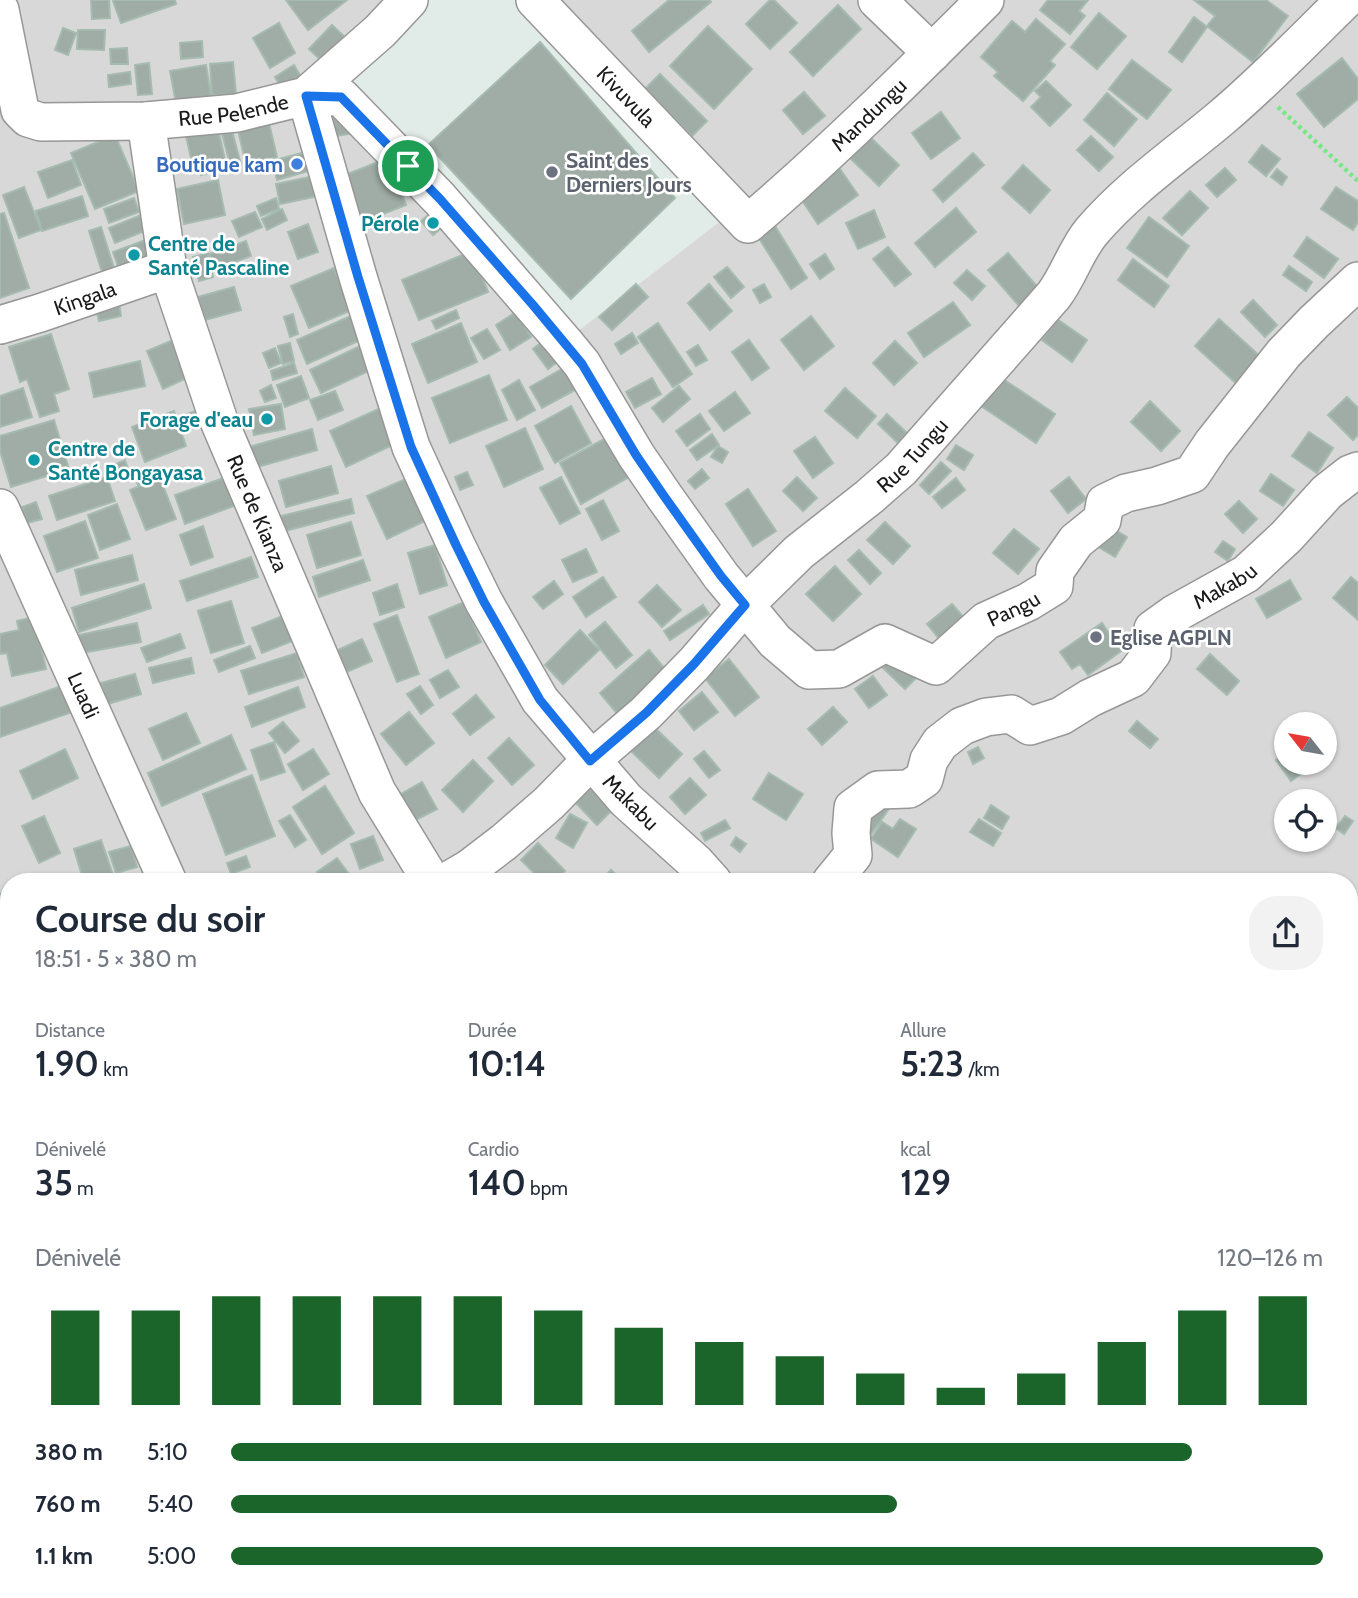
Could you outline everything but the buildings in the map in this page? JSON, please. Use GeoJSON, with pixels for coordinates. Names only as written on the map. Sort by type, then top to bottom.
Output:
{"type":"FeatureCollection","features":[{"type":"Feature","properties":{"kind":"street","name":"Rue Pelende"},"geometry":{"type":"LineString","coordinates":[[0,10],[20,110],[28,118],[41,122],[146,121],[237,113],[306,96],[380,31],[409,0]]}},
{"type":"Feature","properties":{"kind":"street","name":"Kivuvula"},"geometry":{"type":"LineString","coordinates":[[535,0],[748,224]]}},
{"type":"Feature","properties":{"kind":"street"},"geometry":{"type":"LineString","coordinates":[[877,0],[932,53]]}},
{"type":"Feature","properties":{"kind":"street","name":"Mandungu"},"geometry":{"type":"LineString","coordinates":[[748,224],[787,191],[985,0]]}},
{"type":"Feature","properties":{"kind":"street","name":"Rue Tungu"},"geometry":{"type":"LineString","coordinates":[[461,873],[504,842],[549,803],[590,761],[646,713],[694,664],[745,605],[799,552],[901,469],[1054,295],[1090,234],[1120,201],[1257,88],[1345,0]]}},
{"type":"Feature","properties":{"kind":"street"},"geometry":{"type":"LineString","coordinates":[[306,96],[341,97],[440,199],[533,305],[582,364],[636,455],[721,576],[745,605]]}},
{"type":"Feature","properties":{"kind":"street","name":"Makabu"},"geometry":{"type":"LineString","coordinates":[[306,96],[411,447],[484,602],[540,700],[626,800],[705,873]]}},
{"type":"Feature","properties":{"kind":"street","name":"Rue de Kianza"},"geometry":{"type":"LineString","coordinates":[[146,121],[168,269],[219,421],[377,792],[426,873]]}},
{"type":"Feature","properties":{"kind":"street","name":"Kingala"},"geometry":{"type":"LineString","coordinates":[[0,325],[168,269]]}},
{"type":"Feature","properties":{"kind":"street","name":"Pangu"},"geometry":{"type":"LineString","coordinates":[[745,605],[775,641],[809,670],[839,669],[885,643],[936,666],[986,621],[1028,602],[1054,586],[1055,571],[1076,541],[1102,520],[1105,503],[1126,493],[1192,474],[1233,416],[1284,353],[1358,281]]}},
{"type":"Feature","properties":{"kind":"street","name":"Makabu"},"geometry":{"type":"LineString","coordinates":[[838,873],[853,855],[853,808],[878,790],[909,789],[924,779],[929,760],[940,743],[962,726],[986,717],[1010,714],[1030,726],[1061,716],[1090,698],[1133,678],[1152,653],[1153,629],[1174,614],[1246,574],[1286,537],[1327,492],[1358,471]]}},
{"type":"Feature","properties":{"kind":"street","name":"Luadi"},"geometry":{"type":"LineString","coordinates":[[0,508],[164,873]]}},
{"type":"Feature","properties":{"kind":"path"},"geometry":{"type":"LineString","coordinates":[[1257,88],[1358,181]]}},
{"type":"Feature","properties":{"kind":"shaded area"},"geometry":{"type":"Polygon","coordinates":[[[0,0],[409,0],[380,31],[341,97],[564,342],[735,210],[538,0],[1358,0],[1358,873],[0,873],[0,0]]]}},
{"type":"Feature","properties":{"kind":"place","name":"Boutique kam"},"geometry":{"type":"Point","coordinates":[297,164]}},
{"type":"Feature","properties":{"kind":"place","name":"Saint des Derniers Jours"},"geometry":{"type":"Point","coordinates":[552,172]}},
{"type":"Feature","properties":{"kind":"place","name":"Pérole"},"geometry":{"type":"Point","coordinates":[433,223]}},
{"type":"Feature","properties":{"kind":"place","name":"Centre de Santé Pascaline"},"geometry":{"type":"Point","coordinates":[134,255]}},
{"type":"Feature","properties":{"kind":"place","name":"Forage d'eau"},"geometry":{"type":"Point","coordinates":[267,419]}},
{"type":"Feature","properties":{"kind":"place","name":"Centre de Santé Bongayasa"},"geometry":{"type":"Point","coordinates":[34,460]}},
{"type":"Feature","properties":{"kind":"place","name":"Eglise AGPLN"},"geometry":{"type":"Point","coordinates":[1096,637]}},
{"type":"Feature","properties":{"kind":"route"},"geometry":{"type":"LineString","coordinates":[[306,96],[341,97],[408,166],[440,199],[582,364],[636,455],[721,576],[745,605],[694,664],[646,713],[590,761],[540,700],[484,602],[411,447],[306,96]]}}]}
